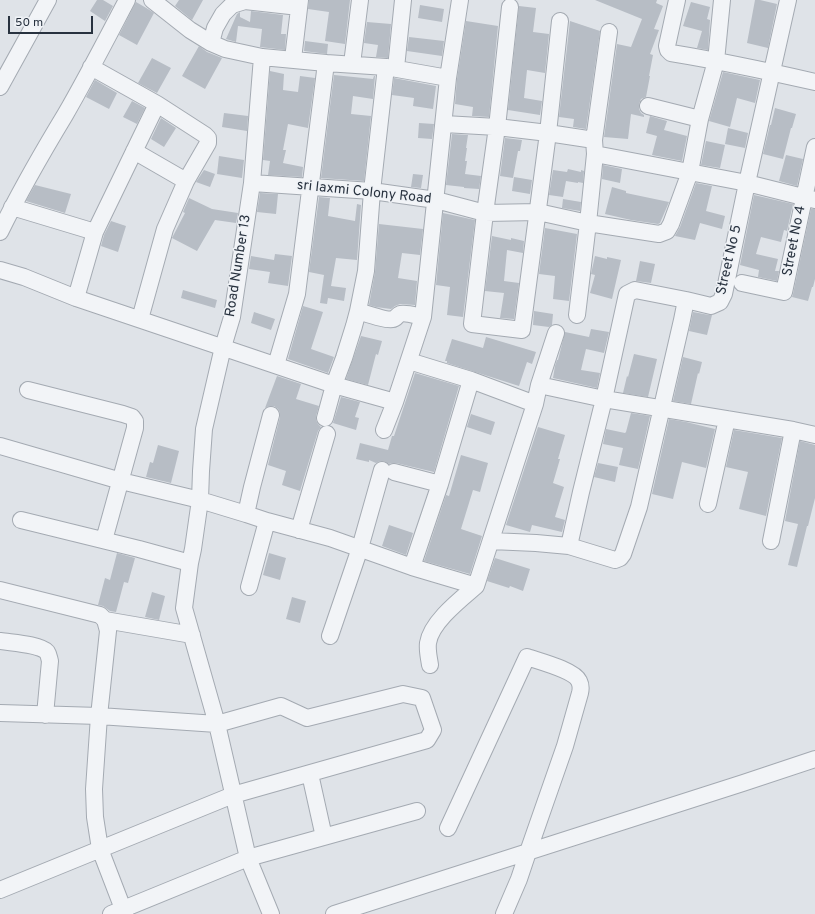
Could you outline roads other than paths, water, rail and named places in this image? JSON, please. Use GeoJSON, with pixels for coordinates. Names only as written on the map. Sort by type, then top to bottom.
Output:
{"type":"FeatureCollection","features":[{"type":"Feature","properties":{"kind":"street"},"geometry":{"type":"LineString","coordinates":[[0,87],[48,0]]}},
{"type":"Feature","properties":{"kind":"street"},"geometry":{"type":"LineString","coordinates":[[0,232],[127,0]]}},
{"type":"Feature","properties":{"kind":"street"},"geometry":{"type":"LineString","coordinates":[[152,0],[190,30],[225,49],[262,57],[391,68],[448,78]]}},
{"type":"Feature","properties":{"kind":"street"},"geometry":{"type":"LineString","coordinates":[[352,64],[360,0]]}},
{"type":"Feature","properties":{"kind":"street"},"geometry":{"type":"LineString","coordinates":[[324,418],[358,311],[366,271],[372,191],[403,0]]}},
{"type":"Feature","properties":{"kind":"street"},"geometry":{"type":"LineString","coordinates":[[384,430],[395,402],[423,317],[448,78],[460,0]]}},
{"type":"Feature","properties":{"kind":"street"},"geometry":{"type":"LineString","coordinates":[[677,0],[667,46],[668,50],[672,53],[772,72],[815,82]]}},
{"type":"Feature","properties":{"kind":"street","name":"sri laxmi Colony Road"},"geometry":{"type":"LineString","coordinates":[[252,184],[372,191],[436,200],[485,213],[538,212],[588,223],[659,234],[667,231],[690,172],[700,119],[716,61],[722,0]]}},
{"type":"Feature","properties":{"kind":"street","name":"Street No 5"},"geometry":{"type":"LineString","coordinates":[[686,300],[711,306],[720,302],[724,294],[788,0]]}},
{"type":"Feature","properties":{"kind":"street"},"geometry":{"type":"LineString","coordinates":[[212,43],[215,28],[223,14],[232,4],[245,1],[299,4],[293,59]]}},
{"type":"Feature","properties":{"kind":"street"},"geometry":{"type":"LineString","coordinates":[[510,7],[497,127],[472,324],[522,330],[548,133],[560,21]]}},
{"type":"Feature","properties":{"kind":"street"},"geometry":{"type":"LineString","coordinates":[[578,315],[588,223],[594,147],[609,32]]}},
{"type":"Feature","properties":{"kind":"street","name":"Road Number 13"},"geometry":{"type":"LineString","coordinates":[[262,57],[252,184],[232,317],[223,347],[204,429],[200,500],[184,608],[217,724],[248,858],[271,914]]}},
{"type":"Feature","properties":{"kind":"street"},"geometry":{"type":"LineString","coordinates":[[276,365],[297,294],[326,63]]}},
{"type":"Feature","properties":{"kind":"street"},"geometry":{"type":"LineString","coordinates":[[91,67],[157,104],[208,138],[208,143],[186,181],[165,229],[140,319]]}},
{"type":"Feature","properties":{"kind":"street"},"geometry":{"type":"LineString","coordinates":[[76,298],[95,232],[157,104]]}},
{"type":"Feature","properties":{"kind":"street"},"geometry":{"type":"LineString","coordinates":[[648,106],[700,119]]}},
{"type":"Feature","properties":{"kind":"street"},"geometry":{"type":"LineString","coordinates":[[444,124],[497,127],[548,133],[594,147],[690,172],[809,198]]}},
{"type":"Feature","properties":{"kind":"street","name":"Street No 4"},"geometry":{"type":"LineString","coordinates":[[742,283],[784,292],[809,198],[815,147]]}},
{"type":"Feature","properties":{"kind":"street"},"geometry":{"type":"LineString","coordinates":[[134,151],[186,181]]}},
{"type":"Feature","properties":{"kind":"street"},"geometry":{"type":"LineString","coordinates":[[12,208],[95,232]]}},
{"type":"Feature","properties":{"kind":"street"},"geometry":{"type":"LineString","coordinates":[[0,270],[24,277],[76,298],[334,385],[395,402]]}},
{"type":"Feature","properties":{"kind":"street"},"geometry":{"type":"LineString","coordinates":[[491,541],[569,546],[610,559],[615,560],[620,558],[623,554],[639,507],[686,300],[635,290],[627,294],[569,546]]}},
{"type":"Feature","properties":{"kind":"street"},"geometry":{"type":"LineString","coordinates":[[358,311],[393,320],[402,313],[423,317]]}},
{"type":"Feature","properties":{"kind":"street"},"geometry":{"type":"LineString","coordinates":[[430,665],[427,644],[429,636],[442,616],[476,586],[535,404],[539,385],[556,333]]}},
{"type":"Feature","properties":{"kind":"street"},"geometry":{"type":"LineString","coordinates":[[409,361],[471,380],[535,404]]}},
{"type":"Feature","properties":{"kind":"street"},"geometry":{"type":"LineString","coordinates":[[412,567],[440,484],[471,380]]}},
{"type":"Feature","properties":{"kind":"street"},"geometry":{"type":"LineString","coordinates":[[539,385],[604,399],[793,430],[815,435]]}},
{"type":"Feature","properties":{"kind":"street"},"geometry":{"type":"LineString","coordinates":[[28,390],[123,414],[132,417],[135,421],[135,428],[104,540]]}},
{"type":"Feature","properties":{"kind":"street"},"geometry":{"type":"LineString","coordinates":[[246,514],[271,415]]}},
{"type":"Feature","properties":{"kind":"street"},"geometry":{"type":"LineString","coordinates":[[708,504],[727,419]]}},
{"type":"Feature","properties":{"kind":"street"},"geometry":{"type":"LineString","coordinates":[[771,541],[793,430]]}},
{"type":"Feature","properties":{"kind":"street"},"geometry":{"type":"LineString","coordinates":[[299,530],[327,434]]}},
{"type":"Feature","properties":{"kind":"street"},"geometry":{"type":"LineString","coordinates":[[0,446],[121,481],[200,500],[267,521],[330,538],[412,567],[476,586]]}},
{"type":"Feature","properties":{"kind":"street"},"geometry":{"type":"LineString","coordinates":[[330,636],[388,471],[440,484]]}},
{"type":"Feature","properties":{"kind":"street"},"geometry":{"type":"LineString","coordinates":[[21,520],[190,563]]}},
{"type":"Feature","properties":{"kind":"street"},"geometry":{"type":"LineString","coordinates":[[249,587],[267,521]]}},
{"type":"Feature","properties":{"kind":"street"},"geometry":{"type":"LineString","coordinates":[[0,590],[100,615],[105,620],[108,631],[99,716],[94,789],[95,817],[100,849],[120,912],[248,858],[418,811]]}},
{"type":"Feature","properties":{"kind":"street"},"geometry":{"type":"LineString","coordinates":[[105,620],[192,635]]}},
{"type":"Feature","properties":{"kind":"street"},"geometry":{"type":"LineString","coordinates":[[0,641],[33,645],[46,651],[50,661],[44,715]]}},
{"type":"Feature","properties":{"kind":"street"},"geometry":{"type":"LineString","coordinates":[[448,828],[527,657],[570,672],[579,679],[581,686],[565,746],[519,879],[504,914]]}},
{"type":"Feature","properties":{"kind":"street"},"geometry":{"type":"LineString","coordinates":[[0,713],[99,716],[217,724],[281,706],[307,718],[403,694],[422,698],[433,730],[427,740],[233,795],[0,890]]}},
{"type":"Feature","properties":{"kind":"street"},"geometry":{"type":"LineString","coordinates":[[334,914],[815,759]]}},
{"type":"Feature","properties":{"kind":"street"},"geometry":{"type":"LineString","coordinates":[[310,774],[324,837]]}}]}
